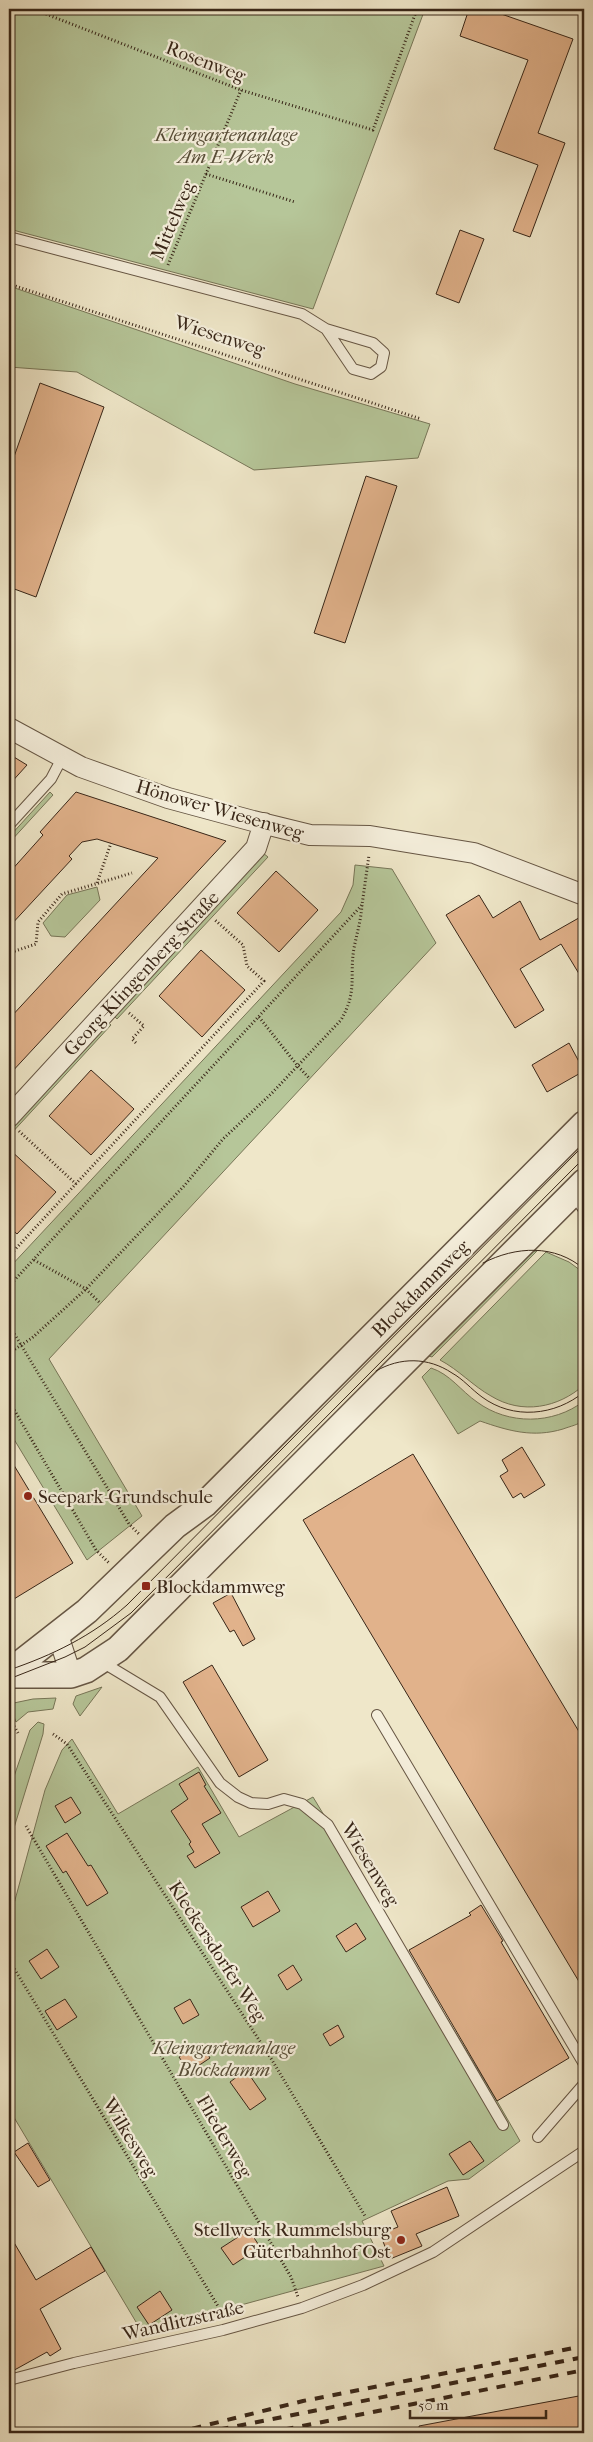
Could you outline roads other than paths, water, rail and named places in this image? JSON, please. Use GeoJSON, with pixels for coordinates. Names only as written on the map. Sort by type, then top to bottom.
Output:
{"type":"FeatureCollection","features":[{"type":"Feature","properties":{"kind":"street","name":"Hönower Wiesenweg"},"geometry":{"type":"LineString","coordinates":[[9,728],[81,767],[168,798],[310,835],[370,836],[474,853],[584,896]]}},
{"type":"Feature","properties":{"kind":"street","name":"Georg-Klingenberg-Straße"},"geometry":{"type":"LineString","coordinates":[[9,1117],[256,848],[264,824]]}},
{"type":"Feature","properties":{"kind":"street","name":"Blockdammweg"},"geometry":{"type":"LineString","coordinates":[[9,1673],[94,1604],[175,1526],[205,1504],[584,1124]]}},
{"type":"Feature","properties":{"kind":"street","name":"Blockdammweg"},"geometry":{"type":"LineString","coordinates":[[9,1673],[71,1675],[102,1662],[118,1649],[580,1196]]}},
{"type":"Feature","properties":{"kind":"street"},"geometry":{"type":"LineString","coordinates":[[58,1635],[71,1675]]}},
{"type":"Feature","properties":{"kind":"lane","name":"Wiesenweg"},"geometry":{"type":"LineString","coordinates":[[9,237],[302,314],[326,329],[373,343],[384,353],[381,367],[371,374],[353,369],[326,329]]}},
{"type":"Feature","properties":{"kind":"lane"},"geometry":{"type":"LineString","coordinates":[[9,825],[51,779],[62,758]]}},
{"type":"Feature","properties":{"kind":"lane","name":"Wiesenweg"},"geometry":{"type":"LineString","coordinates":[[102,1662],[160,1696],[220,1783],[238,1797],[251,1803],[268,1804],[284,1799],[302,1804],[328,1825],[504,2125]]}},
{"type":"Feature","properties":{"kind":"lane"},"geometry":{"type":"LineString","coordinates":[[377,1715],[584,2064]]}},
{"type":"Feature","properties":{"kind":"lane"},"geometry":{"type":"LineString","coordinates":[[538,2138],[584,2084]]}},
{"type":"Feature","properties":{"kind":"lane","name":"Wandlitzstraße"},"geometry":{"type":"LineString","coordinates":[[9,2380],[74,2362],[224,2330],[302,2308],[362,2285],[433,2252],[584,2151]]}},
{"type":"Feature","properties":{"kind":"tram line"},"geometry":{"type":"LineString","coordinates":[[9,1670],[71,1644],[100,1626],[127,1605],[584,1145]]}},
{"type":"Feature","properties":{"kind":"tram line"},"geometry":{"type":"LineString","coordinates":[[9,1679],[85,1647],[131,1613],[584,1158]]}},
{"type":"Feature","properties":{"kind":"tram line"},"geometry":{"type":"LineString","coordinates":[[483,1263],[509,1253],[535,1250],[561,1255],[584,1269]]}},
{"type":"Feature","properties":{"kind":"tram line"},"geometry":{"type":"LineString","coordinates":[[376,1371],[385,1366],[404,1361],[433,1364],[456,1375],[482,1397],[494,1404],[520,1412],[534,1412],[560,1406],[584,1392]]}},
{"type":"Feature","properties":{"kind":"railway"},"geometry":{"type":"LineString","coordinates":[[175,2433],[303,2401],[584,2346]]}},
{"type":"Feature","properties":{"kind":"railway"},"geometry":{"type":"LineString","coordinates":[[202,2433],[584,2357]]}},
{"type":"Feature","properties":{"kind":"railway"},"geometry":{"type":"LineString","coordinates":[[267,2433],[584,2370]]}},
{"type":"Feature","properties":{"kind":"place","name":"Seepark-Grundschule"},"geometry":{"type":"Point","coordinates":[28,1496]}},
{"type":"Feature","properties":{"kind":"place","name":"Blockdammweg"},"geometry":{"type":"Point","coordinates":[146,1586]}},
{"type":"Feature","properties":{"kind":"place","name":"Stellwerk Rummelsburg Güterbahnhof Ost"},"geometry":{"type":"Point","coordinates":[401,2240]}},
{"type":"Feature","properties":{"kind":"park label","name":"Kleingartenanlage Am E-Werk"},"geometry":{"type":"Point","coordinates":[226,145]}},
{"type":"Feature","properties":{"kind":"park label","name":"Kleingartenanlage Blockdamm"},"geometry":{"type":"Point","coordinates":[224,2058]}}]}
